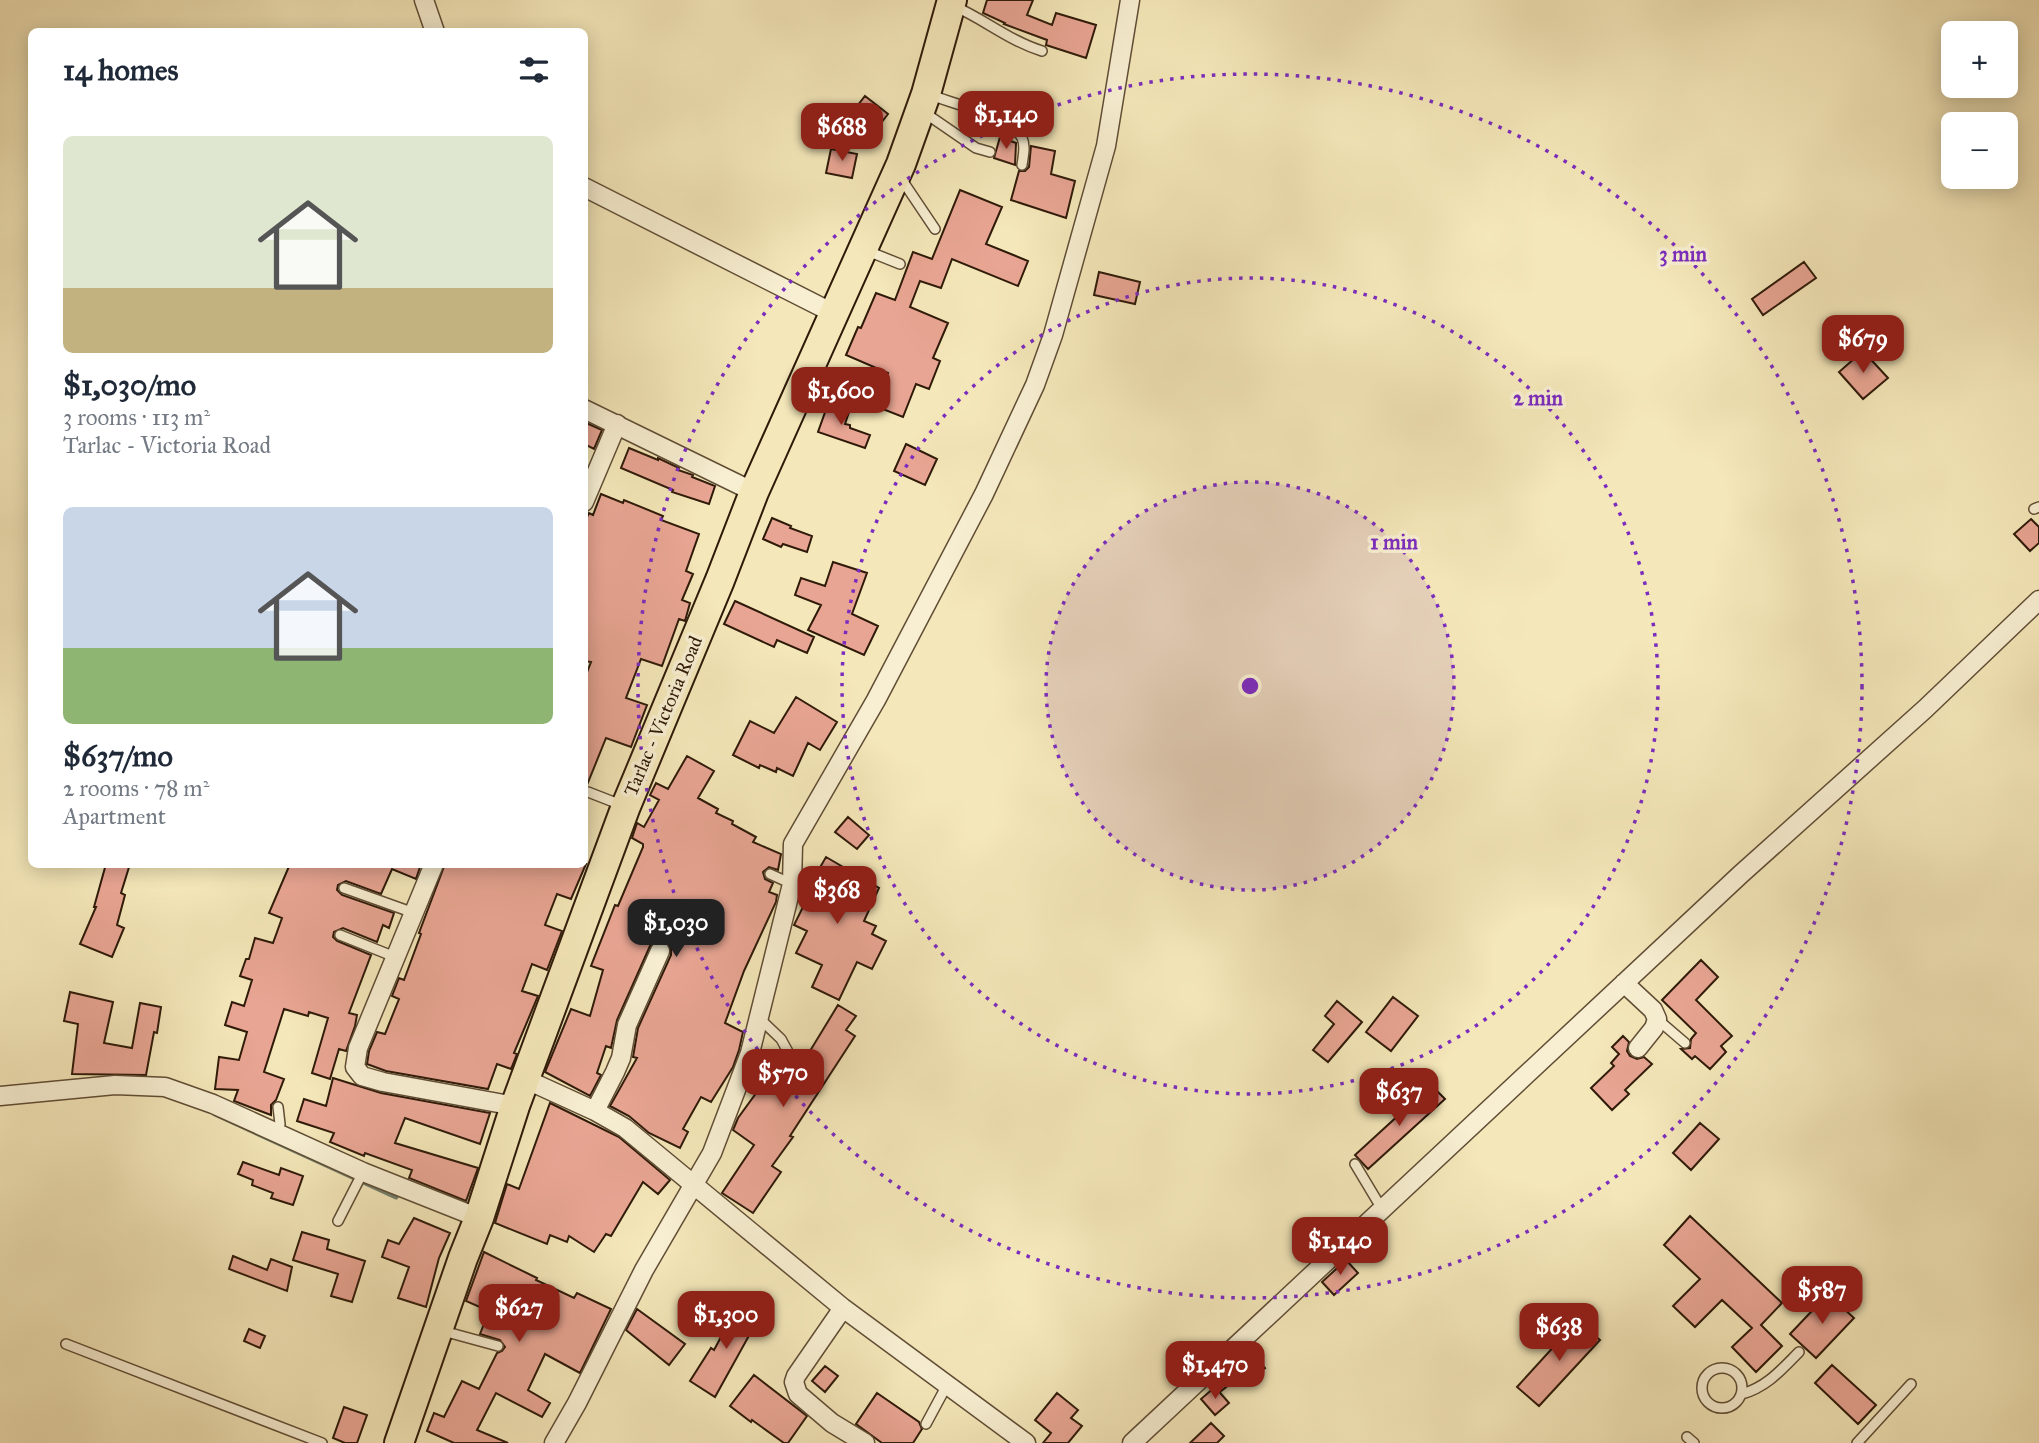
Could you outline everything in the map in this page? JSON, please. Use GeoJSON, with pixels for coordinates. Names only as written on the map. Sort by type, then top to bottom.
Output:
{"type":"FeatureCollection","features":[{"type":"Feature","properties":{"kind":"main road","name":"Tarlac - Victoria Road"},"geometry":{"type":"LineString","coordinates":[[399,1443],[479,1218],[515,1106],[626,806],[754,492],[897,173],[923,102],[951,3]]}},
{"type":"Feature","properties":{"kind":"street"},"geometry":{"type":"LineString","coordinates":[[424,0],[434,28]]}},
{"type":"Feature","properties":{"kind":"street"},"geometry":{"type":"LineString","coordinates":[[554,1443],[644,1270],[712,1153],[750,1053],[792,884],[793,844],[882,689],[984,494],[1035,385],[1053,335],[1106,146],[1130,0]]}},
{"type":"Feature","properties":{"kind":"street"},"geometry":{"type":"LineString","coordinates":[[588,189],[835,314]]}},
{"type":"Feature","properties":{"kind":"street"},"geometry":{"type":"LineString","coordinates":[[588,411],[754,492]]}},
{"type":"Feature","properties":{"kind":"street"},"geometry":{"type":"LineString","coordinates":[[588,493],[617,424]]}},
{"type":"Feature","properties":{"kind":"street"},"geometry":{"type":"LineString","coordinates":[[1132,1443],[1741,874],[1925,709],[2039,600]]}},
{"type":"Feature","properties":{"kind":"street"},"geometry":{"type":"LineString","coordinates":[[432,868],[358,1048],[354,1064],[359,1073],[383,1082],[515,1106]]}},
{"type":"Feature","properties":{"kind":"street"},"geometry":{"type":"LineString","coordinates":[[595,1111],[618,1065],[627,1025],[660,951]]}},
{"type":"Feature","properties":{"kind":"street"},"geometry":{"type":"LineString","coordinates":[[1625,983],[1653,1010],[1657,1019],[1654,1028],[1638,1048]]}},
{"type":"Feature","properties":{"kind":"street"},"geometry":{"type":"LineString","coordinates":[[526,1079],[625,1128],[843,1308],[1026,1443]]}},
{"type":"Feature","properties":{"kind":"street"},"geometry":{"type":"LineString","coordinates":[[0,1096],[115,1085],[164,1087],[213,1104],[363,1172],[479,1218]]}},
{"type":"Feature","properties":{"kind":"street"},"geometry":{"type":"LineString","coordinates":[[843,1308],[796,1376],[795,1388],[798,1394],[832,1423],[865,1443]]}},
{"type":"Feature","properties":{"kind":"lane"},"geometry":{"type":"LineString","coordinates":[[951,3],[1025,46],[1042,51]]}},
{"type":"Feature","properties":{"kind":"lane"},"geometry":{"type":"LineString","coordinates":[[923,102],[976,148],[989,152]]}},
{"type":"Feature","properties":{"kind":"lane"},"geometry":{"type":"LineString","coordinates":[[923,102],[1001,120],[1015,128],[1024,142],[1022,165]]}},
{"type":"Feature","properties":{"kind":"lane"},"geometry":{"type":"LineString","coordinates":[[897,173],[935,229]]}},
{"type":"Feature","properties":{"kind":"lane"},"geometry":{"type":"LineString","coordinates":[[864,250],[900,264]]}},
{"type":"Feature","properties":{"kind":"lane"},"geometry":{"type":"LineString","coordinates":[[588,792],[626,806]]}},
{"type":"Feature","properties":{"kind":"lane"},"geometry":{"type":"LineString","coordinates":[[770,874],[792,884]]}},
{"type":"Feature","properties":{"kind":"lane"},"geometry":{"type":"LineString","coordinates":[[344,888],[414,913]]}},
{"type":"Feature","properties":{"kind":"lane"},"geometry":{"type":"LineString","coordinates":[[340,935],[395,957]]}},
{"type":"Feature","properties":{"kind":"lane"},"geometry":{"type":"LineString","coordinates":[[758,1018],[781,1039],[793,1061]]}},
{"type":"Feature","properties":{"kind":"lane"},"geometry":{"type":"LineString","coordinates":[[1657,1019],[1685,1043]]}},
{"type":"Feature","properties":{"kind":"lane"},"geometry":{"type":"LineString","coordinates":[[278,1107],[278,1133]]}},
{"type":"Feature","properties":{"kind":"lane"},"geometry":{"type":"LineString","coordinates":[[1355,1164],[1382,1209]]}},
{"type":"Feature","properties":{"kind":"lane"},"geometry":{"type":"LineString","coordinates":[[338,1221],[363,1172]]}},
{"type":"Feature","properties":{"kind":"lane"},"geometry":{"type":"LineString","coordinates":[[438,1329],[498,1346]]}},
{"type":"Feature","properties":{"kind":"lane"},"geometry":{"type":"LineString","coordinates":[[66,1344],[322,1443]]}},
{"type":"Feature","properties":{"kind":"lane"},"geometry":{"type":"LineString","coordinates":[[1742,1394],[1741,1381],[1733,1371],[1721,1368],[1709,1373],[1702,1383],[1703,1396],[1711,1406],[1723,1409],[1735,1404],[1742,1394],[1768,1383],[1799,1352]]}},
{"type":"Feature","properties":{"kind":"lane"},"geometry":{"type":"LineString","coordinates":[[1857,1443],[1911,1384]]}},
{"type":"Feature","properties":{"kind":"lane"},"geometry":{"type":"LineString","coordinates":[[926,1424],[947,1385]]}},
{"type":"Feature","properties":{"kind":"building"},"geometry":{"type":"Polygon","coordinates":[[[987,0],[1033,0],[1027,15],[1052,25],[1056,13],[1096,25],[1086,58],[1046,45],[1047,40],[983,13],[987,0]]]}},
{"type":"Feature","properties":{"kind":"building"},"geometry":{"type":"Polygon","coordinates":[[[865,96],[888,114],[868,140],[844,123],[865,96]]]}},
{"type":"Feature","properties":{"kind":"building"},"geometry":{"type":"Polygon","coordinates":[[[1000,137],[1016,143],[1015,165],[994,158],[1000,137]]]}},
{"type":"Feature","properties":{"kind":"building"},"geometry":{"type":"Polygon","coordinates":[[[1031,146],[1055,151],[1051,174],[1075,181],[1066,218],[1011,200],[1019,171],[1025,171],[1029,167],[1031,146]]]}},
{"type":"Feature","properties":{"kind":"building"},"geometry":{"type":"Polygon","coordinates":[[[831,149],[857,154],[852,178],[826,173],[831,149]]]}},
{"type":"Feature","properties":{"kind":"building"},"geometry":{"type":"Polygon","coordinates":[[[960,190],[1002,207],[986,244],[1028,261],[1018,286],[952,259],[941,288],[920,281],[910,307],[948,323],[933,358],[940,361],[929,389],[916,384],[903,417],[875,406],[888,373],[846,355],[876,293],[895,300],[913,252],[932,259],[960,190]]]}},
{"type":"Feature","properties":{"kind":"building"},"geometry":{"type":"Polygon","coordinates":[[[1804,262],[1816,278],[1763,315],[1752,299],[1804,262]]]}},
{"type":"Feature","properties":{"kind":"building"},"geometry":{"type":"Polygon","coordinates":[[[1099,272],[1140,282],[1135,304],[1094,295],[1099,272]]]}},
{"type":"Feature","properties":{"kind":"building"},"geometry":{"type":"Polygon","coordinates":[[[1863,351],[1888,378],[1863,399],[1839,372],[1863,351]]]}},
{"type":"Feature","properties":{"kind":"building"},"geometry":{"type":"Polygon","coordinates":[[[828,404],[849,412],[845,424],[850,425],[850,428],[870,435],[865,448],[818,432],[828,404]]]}},
{"type":"Feature","properties":{"kind":"building"},"geometry":{"type":"Polygon","coordinates":[[[588,424],[602,430],[594,449],[588,446],[588,424]]]}},
{"type":"Feature","properties":{"kind":"building"},"geometry":{"type":"Polygon","coordinates":[[[906,444],[937,459],[925,485],[894,471],[906,444]]]}},
{"type":"Feature","properties":{"kind":"building"},"geometry":{"type":"Polygon","coordinates":[[[629,448],[658,458],[715,486],[709,504],[672,492],[673,490],[621,468],[629,448]]]}},
{"type":"Feature","properties":{"kind":"building"},"geometry":{"type":"Polygon","coordinates":[[[601,494],[623,503],[624,500],[663,516],[661,520],[699,534],[686,571],[693,574],[682,600],[690,603],[685,621],[679,619],[662,666],[641,659],[626,698],[647,705],[631,747],[606,738],[588,783],[588,670],[591,662],[588,662],[588,515],[593,515],[601,494]]]}},
{"type":"Feature","properties":{"kind":"building"},"geometry":{"type":"Polygon","coordinates":[[[772,518],[812,536],[807,552],[783,544],[781,547],[763,539],[772,518]]]}},
{"type":"Feature","properties":{"kind":"building"},"geometry":{"type":"Polygon","coordinates":[[[2031,519],[2039,527],[2039,543],[2030,551],[2014,534],[2031,519]]]}},
{"type":"Feature","properties":{"kind":"building"},"geometry":{"type":"Polygon","coordinates":[[[833,562],[867,573],[852,614],[878,626],[864,655],[808,630],[821,605],[795,595],[801,578],[825,586],[833,562]]]}},
{"type":"Feature","properties":{"kind":"building"},"geometry":{"type":"Polygon","coordinates":[[[735,601],[814,637],[807,653],[777,640],[774,647],[724,624],[735,601]]]}},
{"type":"Feature","properties":{"kind":"building"},"geometry":{"type":"Polygon","coordinates":[[[796,697],[837,722],[820,750],[808,743],[793,776],[777,768],[776,772],[760,765],[759,768],[733,755],[750,721],[774,733],[796,697]]]}},
{"type":"Feature","properties":{"kind":"building"},"geometry":{"type":"Polygon","coordinates":[[[687,756],[714,771],[698,798],[718,809],[716,813],[733,821],[732,824],[756,837],[753,842],[781,854],[778,870],[769,867],[763,872],[765,879],[773,883],[769,892],[777,895],[776,902],[744,971],[725,1023],[743,1032],[739,1050],[733,1067],[711,1102],[701,1097],[683,1129],[688,1132],[680,1148],[649,1133],[629,1116],[610,1106],[637,1058],[633,1057],[638,1028],[671,955],[671,949],[665,941],[658,940],[650,946],[617,1020],[611,1048],[606,1046],[597,1073],[601,1075],[590,1096],[545,1072],[571,1009],[590,1016],[603,970],[591,966],[615,905],[618,906],[643,847],[643,844],[632,838],[637,823],[644,827],[659,800],[650,795],[656,783],[668,789],[687,756]]]}},
{"type":"Feature","properties":{"kind":"building"},"geometry":{"type":"Polygon","coordinates":[[[848,817],[869,835],[857,849],[835,832],[848,817]]]}},
{"type":"Feature","properties":{"kind":"building"},"geometry":{"type":"Polygon","coordinates":[[[826,857],[879,888],[864,921],[876,926],[872,934],[886,941],[872,969],[857,962],[839,1000],[812,987],[822,965],[796,953],[807,931],[794,925],[805,903],[800,901],[803,882],[807,875],[814,878],[826,857]]]}},
{"type":"Feature","properties":{"kind":"building"},"geometry":{"type":"Polygon","coordinates":[[[105,868],[129,868],[121,893],[125,895],[117,925],[124,928],[112,957],[80,944],[105,868]]]}},
{"type":"Feature","properties":{"kind":"building"},"geometry":{"type":"Polygon","coordinates":[[[288,868],[420,868],[416,879],[392,869],[381,894],[346,881],[338,885],[337,890],[342,895],[394,913],[389,928],[383,925],[377,942],[343,928],[334,932],[333,937],[337,941],[371,955],[349,1013],[357,1015],[355,1026],[346,1051],[339,1049],[330,1079],[312,1073],[328,1018],[284,1009],[264,1072],[284,1079],[276,1100],[271,1105],[271,1115],[234,1101],[238,1090],[215,1089],[219,1057],[239,1060],[247,1032],[225,1025],[232,1002],[244,1006],[252,980],[240,976],[246,959],[249,959],[255,938],[273,943],[282,918],[269,913],[288,868]]]}},
{"type":"Feature","properties":{"kind":"building"},"geometry":{"type":"Polygon","coordinates":[[[443,868],[584,868],[571,899],[557,894],[545,925],[562,931],[547,970],[532,964],[522,991],[538,996],[514,1053],[517,1054],[511,1069],[497,1064],[488,1089],[386,1071],[367,1064],[377,1032],[385,1034],[399,999],[392,996],[399,978],[404,980],[421,934],[419,933],[443,868]]]}},
{"type":"Feature","properties":{"kind":"building"},"geometry":{"type":"Polygon","coordinates":[[[1701,960],[1718,977],[1696,1000],[1732,1036],[1721,1046],[1726,1052],[1710,1069],[1695,1056],[1692,1059],[1681,1049],[1690,1048],[1691,1039],[1696,1033],[1662,1000],[1701,960]]]}},
{"type":"Feature","properties":{"kind":"building"},"geometry":{"type":"Polygon","coordinates":[[[70,992],[113,1002],[104,1043],[132,1048],[140,1003],[161,1007],[146,1075],[72,1074],[78,1024],[64,1021],[70,992]]]}},
{"type":"Feature","properties":{"kind":"building"},"geometry":{"type":"Polygon","coordinates":[[[1393,997],[1418,1016],[1391,1051],[1366,1032],[1393,997]]]}},
{"type":"Feature","properties":{"kind":"building"},"geometry":{"type":"Polygon","coordinates":[[[1337,1001],[1362,1022],[1328,1062],[1313,1050],[1334,1024],[1325,1016],[1337,1001]]]}},
{"type":"Feature","properties":{"kind":"building"},"geometry":{"type":"Polygon","coordinates":[[[838,1005],[856,1016],[846,1030],[855,1036],[772,1166],[781,1172],[753,1213],[722,1193],[754,1145],[733,1130],[738,1118],[762,1085],[752,1079],[762,1052],[790,1069],[799,1069],[838,1005]]]}},
{"type":"Feature","properties":{"kind":"building"},"geometry":{"type":"Polygon","coordinates":[[[1623,1036],[1629,1042],[1627,1051],[1630,1056],[1637,1059],[1644,1057],[1652,1064],[1625,1090],[1629,1094],[1612,1110],[1591,1088],[1614,1066],[1611,1063],[1619,1054],[1612,1047],[1623,1036]]]}},
{"type":"Feature","properties":{"kind":"building"},"geometry":{"type":"Polygon","coordinates":[[[333,1078],[381,1093],[490,1113],[480,1144],[405,1118],[395,1143],[478,1168],[466,1201],[409,1178],[412,1170],[365,1153],[364,1156],[330,1142],[334,1133],[297,1121],[304,1099],[326,1106],[333,1078]]]}},
{"type":"Feature","properties":{"kind":"building"},"geometry":{"type":"Polygon","coordinates":[[[1432,1086],[1445,1099],[1368,1169],[1355,1155],[1432,1086]]]}},
{"type":"Feature","properties":{"kind":"building"},"geometry":{"type":"Polygon","coordinates":[[[550,1103],[619,1137],[670,1180],[658,1194],[643,1182],[611,1236],[606,1234],[594,1252],[569,1236],[567,1242],[550,1235],[547,1244],[495,1223],[507,1184],[519,1189],[550,1103]]]}},
{"type":"Feature","properties":{"kind":"building"},"geometry":{"type":"Polygon","coordinates":[[[1700,1123],[1719,1139],[1691,1170],[1673,1153],[1700,1123]]]}},
{"type":"Feature","properties":{"kind":"building"},"geometry":{"type":"Polygon","coordinates":[[[243,1162],[279,1175],[281,1168],[303,1176],[293,1205],[271,1198],[273,1193],[252,1185],[253,1180],[238,1174],[243,1162]]]}},
{"type":"Feature","properties":{"kind":"building"},"geometry":{"type":"Polygon","coordinates":[[[1690,1216],[1782,1303],[1761,1325],[1782,1346],[1756,1372],[1732,1347],[1752,1328],[1722,1300],[1695,1327],[1673,1306],[1700,1279],[1664,1245],[1690,1216]]]}},
{"type":"Feature","properties":{"kind":"building"},"geometry":{"type":"Polygon","coordinates":[[[414,1218],[450,1233],[439,1258],[426,1307],[398,1298],[409,1267],[382,1257],[388,1240],[399,1244],[414,1218]]]}},
{"type":"Feature","properties":{"kind":"building"},"geometry":{"type":"Polygon","coordinates":[[[302,1232],[329,1240],[327,1249],[365,1261],[352,1302],[331,1296],[338,1274],[293,1260],[302,1232]]]}},
{"type":"Feature","properties":{"kind":"building"},"geometry":{"type":"Polygon","coordinates":[[[484,1252],[574,1298],[577,1293],[611,1309],[580,1373],[545,1354],[528,1390],[550,1403],[542,1417],[496,1393],[477,1430],[508,1443],[454,1443],[427,1431],[434,1413],[444,1417],[462,1381],[479,1389],[497,1353],[505,1347],[500,1340],[480,1334],[489,1311],[466,1301],[484,1252]]]}},
{"type":"Feature","properties":{"kind":"building"},"geometry":{"type":"Polygon","coordinates":[[[233,1256],[267,1270],[271,1259],[292,1267],[287,1291],[229,1269],[233,1256]]]}},
{"type":"Feature","properties":{"kind":"building"},"geometry":{"type":"Polygon","coordinates":[[[1346,1260],[1358,1273],[1334,1295],[1322,1282],[1346,1260]]]}},
{"type":"Feature","properties":{"kind":"building"},"geometry":{"type":"Polygon","coordinates":[[[1828,1294],[1854,1318],[1816,1358],[1790,1334],[1828,1294]]]}},
{"type":"Feature","properties":{"kind":"building"},"geometry":{"type":"Polygon","coordinates":[[[740,1302],[761,1314],[715,1397],[690,1381],[711,1348],[714,1350],[740,1302]]]}},
{"type":"Feature","properties":{"kind":"building"},"geometry":{"type":"Polygon","coordinates":[[[637,1309],[685,1344],[669,1365],[626,1330],[637,1309]]]}},
{"type":"Feature","properties":{"kind":"building"},"geometry":{"type":"Polygon","coordinates":[[[1578,1320],[1600,1340],[1539,1406],[1517,1387],[1578,1320]]]}},
{"type":"Feature","properties":{"kind":"building"},"geometry":{"type":"Polygon","coordinates":[[[249,1329],[265,1336],[260,1348],[244,1341],[249,1329]]]}},
{"type":"Feature","properties":{"kind":"building"},"geometry":{"type":"Polygon","coordinates":[[[1253,1354],[1265,1368],[1250,1380],[1238,1365],[1253,1354]]]}},
{"type":"Feature","properties":{"kind":"building"},"geometry":{"type":"Polygon","coordinates":[[[1235,1363],[1243,1374],[1221,1391],[1214,1382],[1235,1363]]]}},
{"type":"Feature","properties":{"kind":"building"},"geometry":{"type":"Polygon","coordinates":[[[1832,1365],[1876,1405],[1858,1424],[1815,1383],[1832,1365]]]}},
{"type":"Feature","properties":{"kind":"building"},"geometry":{"type":"Polygon","coordinates":[[[825,1366],[838,1376],[825,1392],[812,1381],[825,1366]]]}},
{"type":"Feature","properties":{"kind":"building"},"geometry":{"type":"Polygon","coordinates":[[[754,1375],[807,1416],[788,1443],[784,1443],[752,1420],[751,1422],[730,1406],[754,1375]]]}},
{"type":"Feature","properties":{"kind":"building"},"geometry":{"type":"Polygon","coordinates":[[[1215,1387],[1229,1403],[1215,1415],[1201,1399],[1215,1387]]]}},
{"type":"Feature","properties":{"kind":"building"},"geometry":{"type":"Polygon","coordinates":[[[877,1393],[919,1422],[922,1429],[913,1443],[882,1443],[856,1424],[877,1393]]]}},
{"type":"Feature","properties":{"kind":"building"},"geometry":{"type":"Polygon","coordinates":[[[1057,1393],[1078,1410],[1071,1418],[1082,1426],[1068,1443],[1043,1443],[1051,1433],[1035,1420],[1057,1393]]]}},
{"type":"Feature","properties":{"kind":"building"},"geometry":{"type":"Polygon","coordinates":[[[344,1407],[367,1415],[357,1443],[345,1443],[333,1438],[344,1407]]]}},
{"type":"Feature","properties":{"kind":"building"},"geometry":{"type":"Polygon","coordinates":[[[1211,1423],[1224,1436],[1217,1443],[1190,1443],[1211,1423]]]}},
{"type":"Feature","properties":{"kind":"waterway"},"geometry":{"type":"LineString","coordinates":[[215,1114],[396,1197]]}}]}
